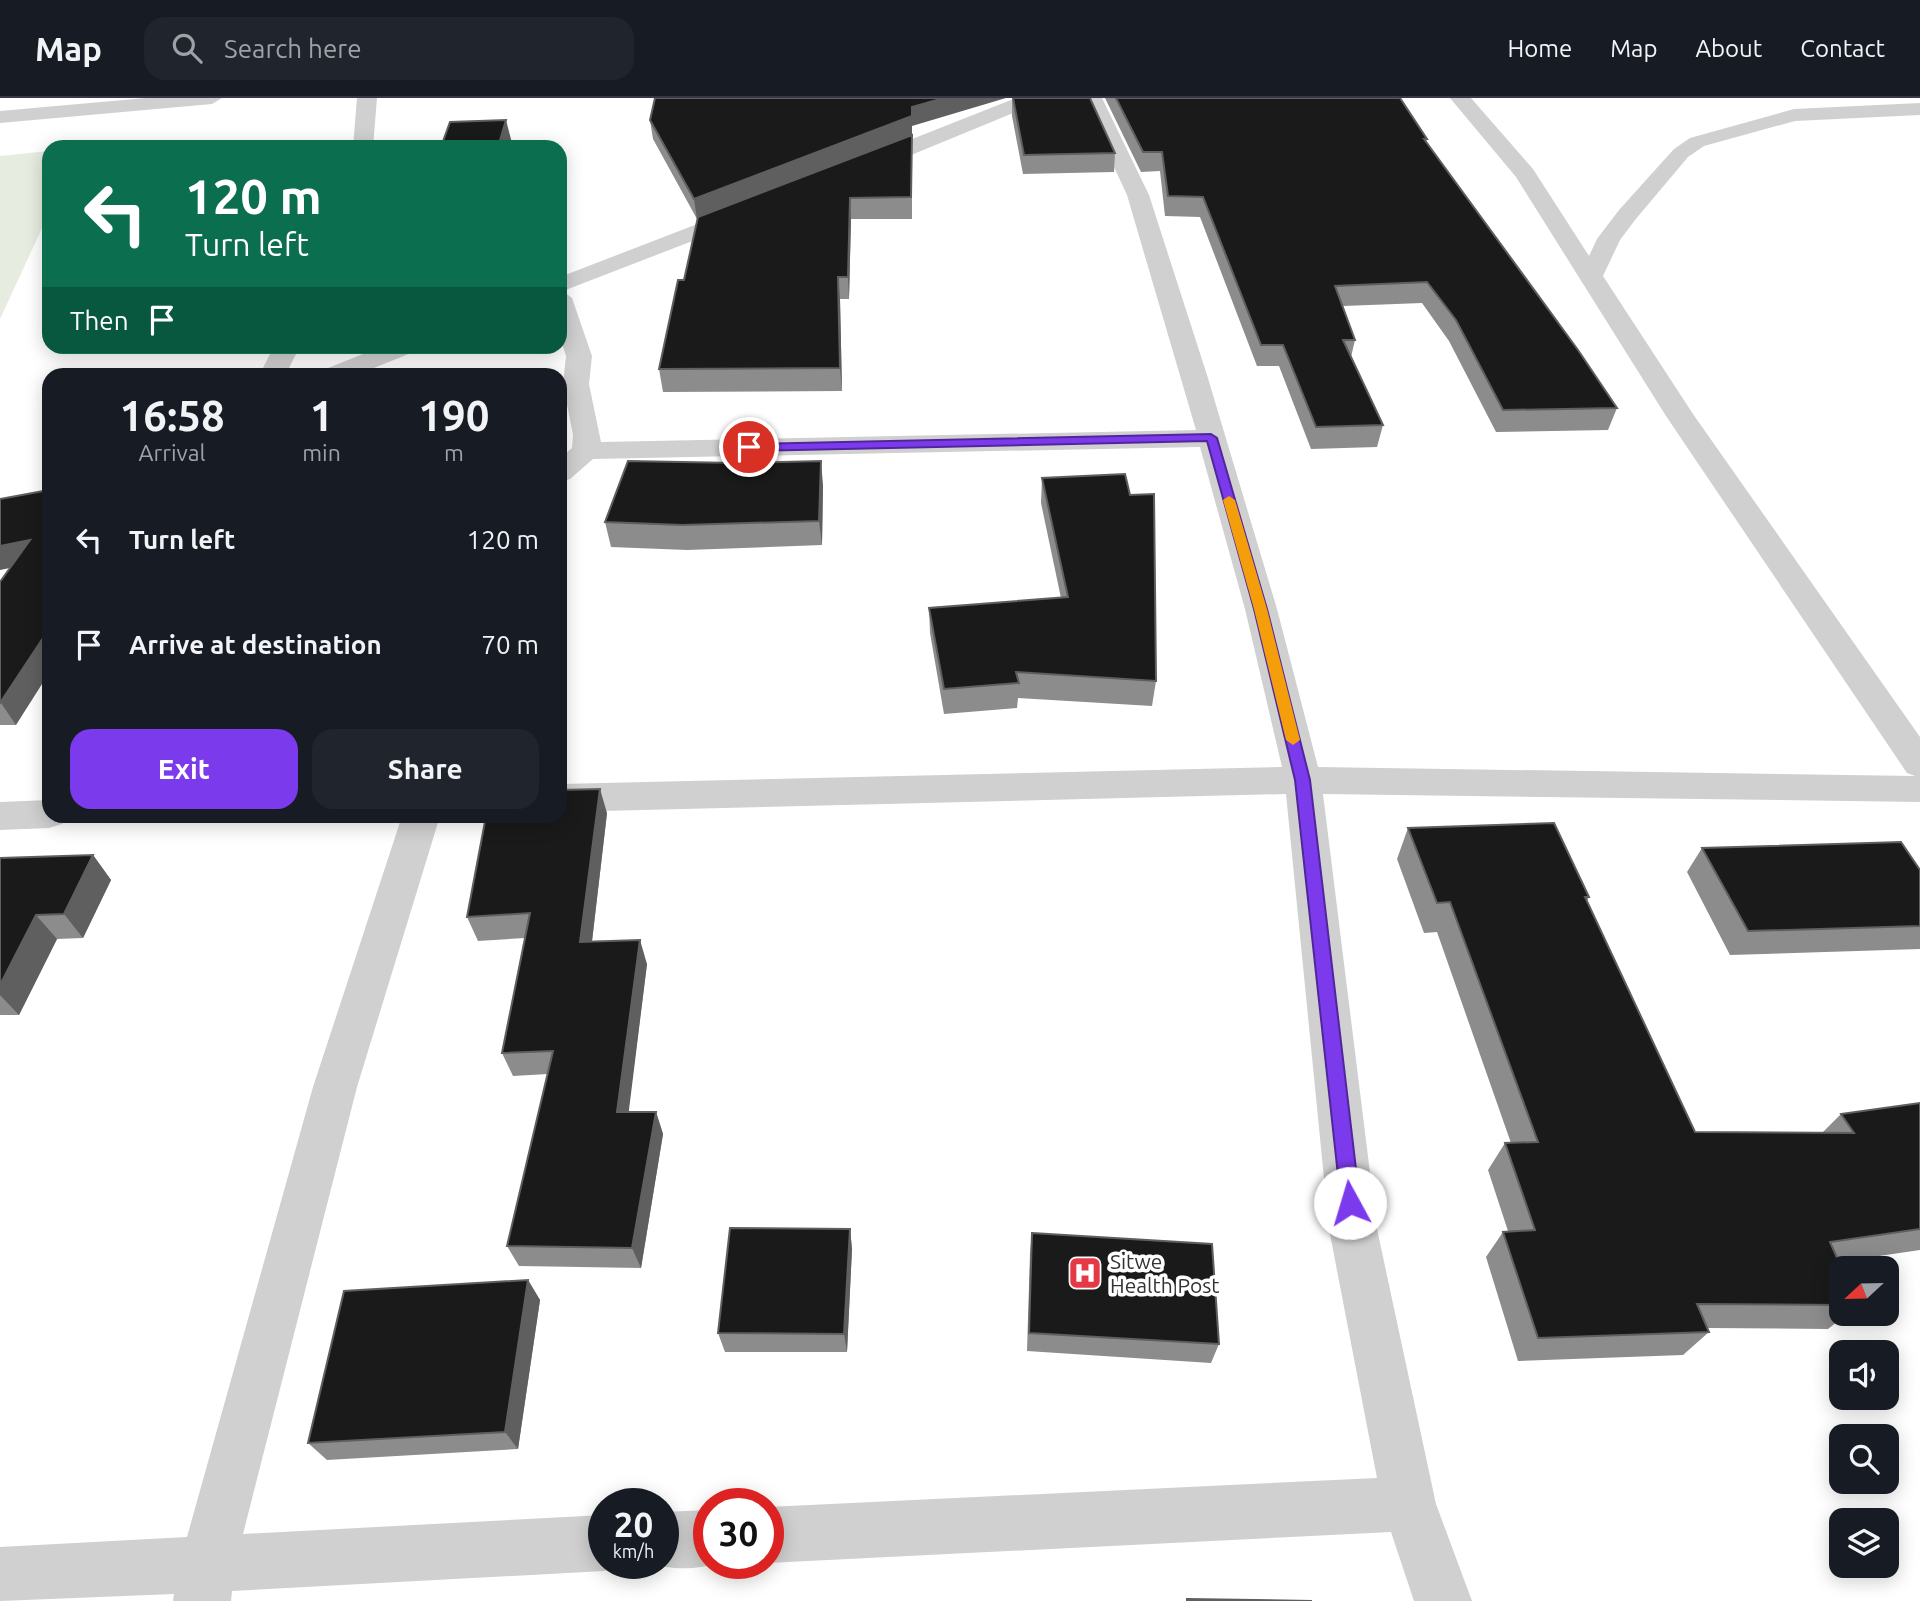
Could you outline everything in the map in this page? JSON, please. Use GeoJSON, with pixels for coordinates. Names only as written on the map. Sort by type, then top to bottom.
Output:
{"type":"FeatureCollection","features":[{"type":"Feature","properties":{"kind":"street"},"geometry":{"type":"LineString","coordinates":[[0,117],[212,98]]}},
{"type":"Feature","properties":{"kind":"street"},"geometry":{"type":"LineString","coordinates":[[364,140],[367,98]]}},
{"type":"Feature","properties":{"kind":"street"},"geometry":{"type":"LineString","coordinates":[[836,177],[1033,98]]}},
{"type":"Feature","properties":{"kind":"street"},"geometry":{"type":"LineString","coordinates":[[1092,98],[1138,195],[1261,609],[1303,780],[1353,1229],[1409,1504],[1443,1601]]}},
{"type":"Feature","properties":{"kind":"street"},"geometry":{"type":"LineString","coordinates":[[1460,98],[1525,174],[1680,416],[1920,764]]}},
{"type":"Feature","properties":{"kind":"street"},"geometry":{"type":"LineString","coordinates":[[1591,276],[1609,239],[1627,215],[1681,153],[1698,142],[1794,115],[1920,109]]}},
{"type":"Feature","properties":{"kind":"street"},"geometry":{"type":"LineString","coordinates":[[567,282],[761,206]]}},
{"type":"Feature","properties":{"kind":"street"},"geometry":{"type":"LineString","coordinates":[[567,319],[579,356],[576,384],[587,435],[586,451]]}},
{"type":"Feature","properties":{"kind":"street"},"geometry":{"type":"LineString","coordinates":[[352,368],[387,354]]}},
{"type":"Feature","properties":{"kind":"street"},"geometry":{"type":"LineString","coordinates":[[567,467],[586,451],[1211,438]]}},
{"type":"Feature","properties":{"kind":"street"},"geometry":{"type":"LineString","coordinates":[[567,798],[1303,780],[1920,789]]}},
{"type":"Feature","properties":{"kind":"street"},"geometry":{"type":"LineString","coordinates":[[0,816],[42,814]]}},
{"type":"Feature","properties":{"kind":"street"},"geometry":{"type":"LineString","coordinates":[[205,1582],[335,1087],[419,823]]}},
{"type":"Feature","properties":{"kind":"street"},"geometry":{"type":"LineString","coordinates":[[784,1534],[1409,1504]]}},
{"type":"Feature","properties":{"kind":"street"},"geometry":{"type":"LineString","coordinates":[[0,1574],[205,1582],[588,1545]]}},
{"type":"Feature","properties":{"kind":"shaded area"},"geometry":{"type":"Polygon","coordinates":[[[42,152],[42,228],[0,319],[0,156],[42,152]]]}},
{"type":"Feature","properties":{"kind":"building"},"geometry":{"type":"Polygon","coordinates":[[[655,98],[944,98],[912,107],[912,116],[694,199],[650,120],[655,98]]]}},
{"type":"Feature","properties":{"kind":"building"},"geometry":{"type":"Polygon","coordinates":[[[1013,98],[1090,98],[1115,153],[1024,155],[1013,98]]]}},
{"type":"Feature","properties":{"kind":"building"},"geometry":{"type":"Polygon","coordinates":[[[1116,98],[1400,98],[1427,139],[1424,139],[1578,350],[1617,408],[1503,410],[1456,320],[1427,282],[1335,286],[1355,340],[1343,340],[1383,425],[1316,427],[1283,345],[1261,345],[1203,197],[1168,196],[1162,152],[1143,152],[1116,98]]]}},
{"type":"Feature","properties":{"kind":"building"},"geometry":{"type":"Polygon","coordinates":[[[506,120],[500,140],[444,140],[450,122],[506,120]]]}},
{"type":"Feature","properties":{"kind":"building"},"geometry":{"type":"Polygon","coordinates":[[[912,135],[911,197],[850,198],[848,277],[838,277],[840,368],[659,369],[678,280],[684,280],[698,217],[912,135]]]}},
{"type":"Feature","properties":{"kind":"building"},"geometry":{"type":"Polygon","coordinates":[[[628,461],[821,461],[819,521],[682,525],[605,522],[628,461]]]}},
{"type":"Feature","properties":{"kind":"building"},"geometry":{"type":"Polygon","coordinates":[[[1125,474],[1130,495],[1154,494],[1156,681],[1016,672],[1019,683],[944,689],[929,608],[1068,597],[1042,478],[1125,474]]]}},
{"type":"Feature","properties":{"kind":"building"},"geometry":{"type":"Polygon","coordinates":[[[42,491],[42,640],[0,703],[0,582],[30,540],[0,546],[0,499],[42,491]]]}},
{"type":"Feature","properties":{"kind":"building"},"geometry":{"type":"Polygon","coordinates":[[[600,789],[580,942],[640,940],[617,1112],[656,1112],[632,1248],[507,1246],[553,1051],[502,1053],[530,913],[467,917],[485,823],[567,823],[567,790],[600,789]]]}},
{"type":"Feature","properties":{"kind":"building"},"geometry":{"type":"Polygon","coordinates":[[[1554,823],[1589,897],[1585,897],[1695,1132],[1854,1133],[1841,1114],[1920,1103],[1920,1229],[1830,1242],[1836,1256],[1829,1256],[1829,1305],[1697,1304],[1709,1332],[1538,1338],[1503,1232],[1535,1230],[1505,1143],[1538,1142],[1450,902],[1437,903],[1408,828],[1554,823]]]}},
{"type":"Feature","properties":{"kind":"building"},"geometry":{"type":"Polygon","coordinates":[[[1901,842],[1920,870],[1920,926],[1748,931],[1702,848],[1901,842]]]}},
{"type":"Feature","properties":{"kind":"building"},"geometry":{"type":"Polygon","coordinates":[[[93,855],[64,914],[36,915],[0,985],[0,858],[93,855]]]}},
{"type":"Feature","properties":{"kind":"building"},"geometry":{"type":"Polygon","coordinates":[[[730,1228],[850,1229],[844,1334],[718,1333],[730,1228]]]}},
{"type":"Feature","properties":{"kind":"building"},"geometry":{"type":"Polygon","coordinates":[[[1032,1233],[1212,1244],[1219,1344],[1029,1333],[1032,1233]]]}},
{"type":"Feature","properties":{"kind":"building"},"geometry":{"type":"Polygon","coordinates":[[[528,1280],[505,1432],[308,1443],[344,1291],[528,1280]]]}},
{"type":"Feature","properties":{"kind":"building"},"geometry":{"type":"Polygon","coordinates":[[[1187,1599],[1312,1601],[1187,1601],[1187,1599]]]}},
{"type":"Feature","properties":{"kind":"slow traffic"},"geometry":{"type":"LineString","coordinates":[[1229,500],[1261,609],[1293,740]]}},
{"type":"Feature","properties":{"kind":"place","name":"Sitwe Health Post"},"geometry":{"type":"Point","coordinates":[1085,1273]}},
{"type":"Feature","properties":{"kind":"route"},"geometry":{"type":"LineString","coordinates":[[749,447],[1211,438],[1261,609],[1303,780],[1350,1203]]}}]}
